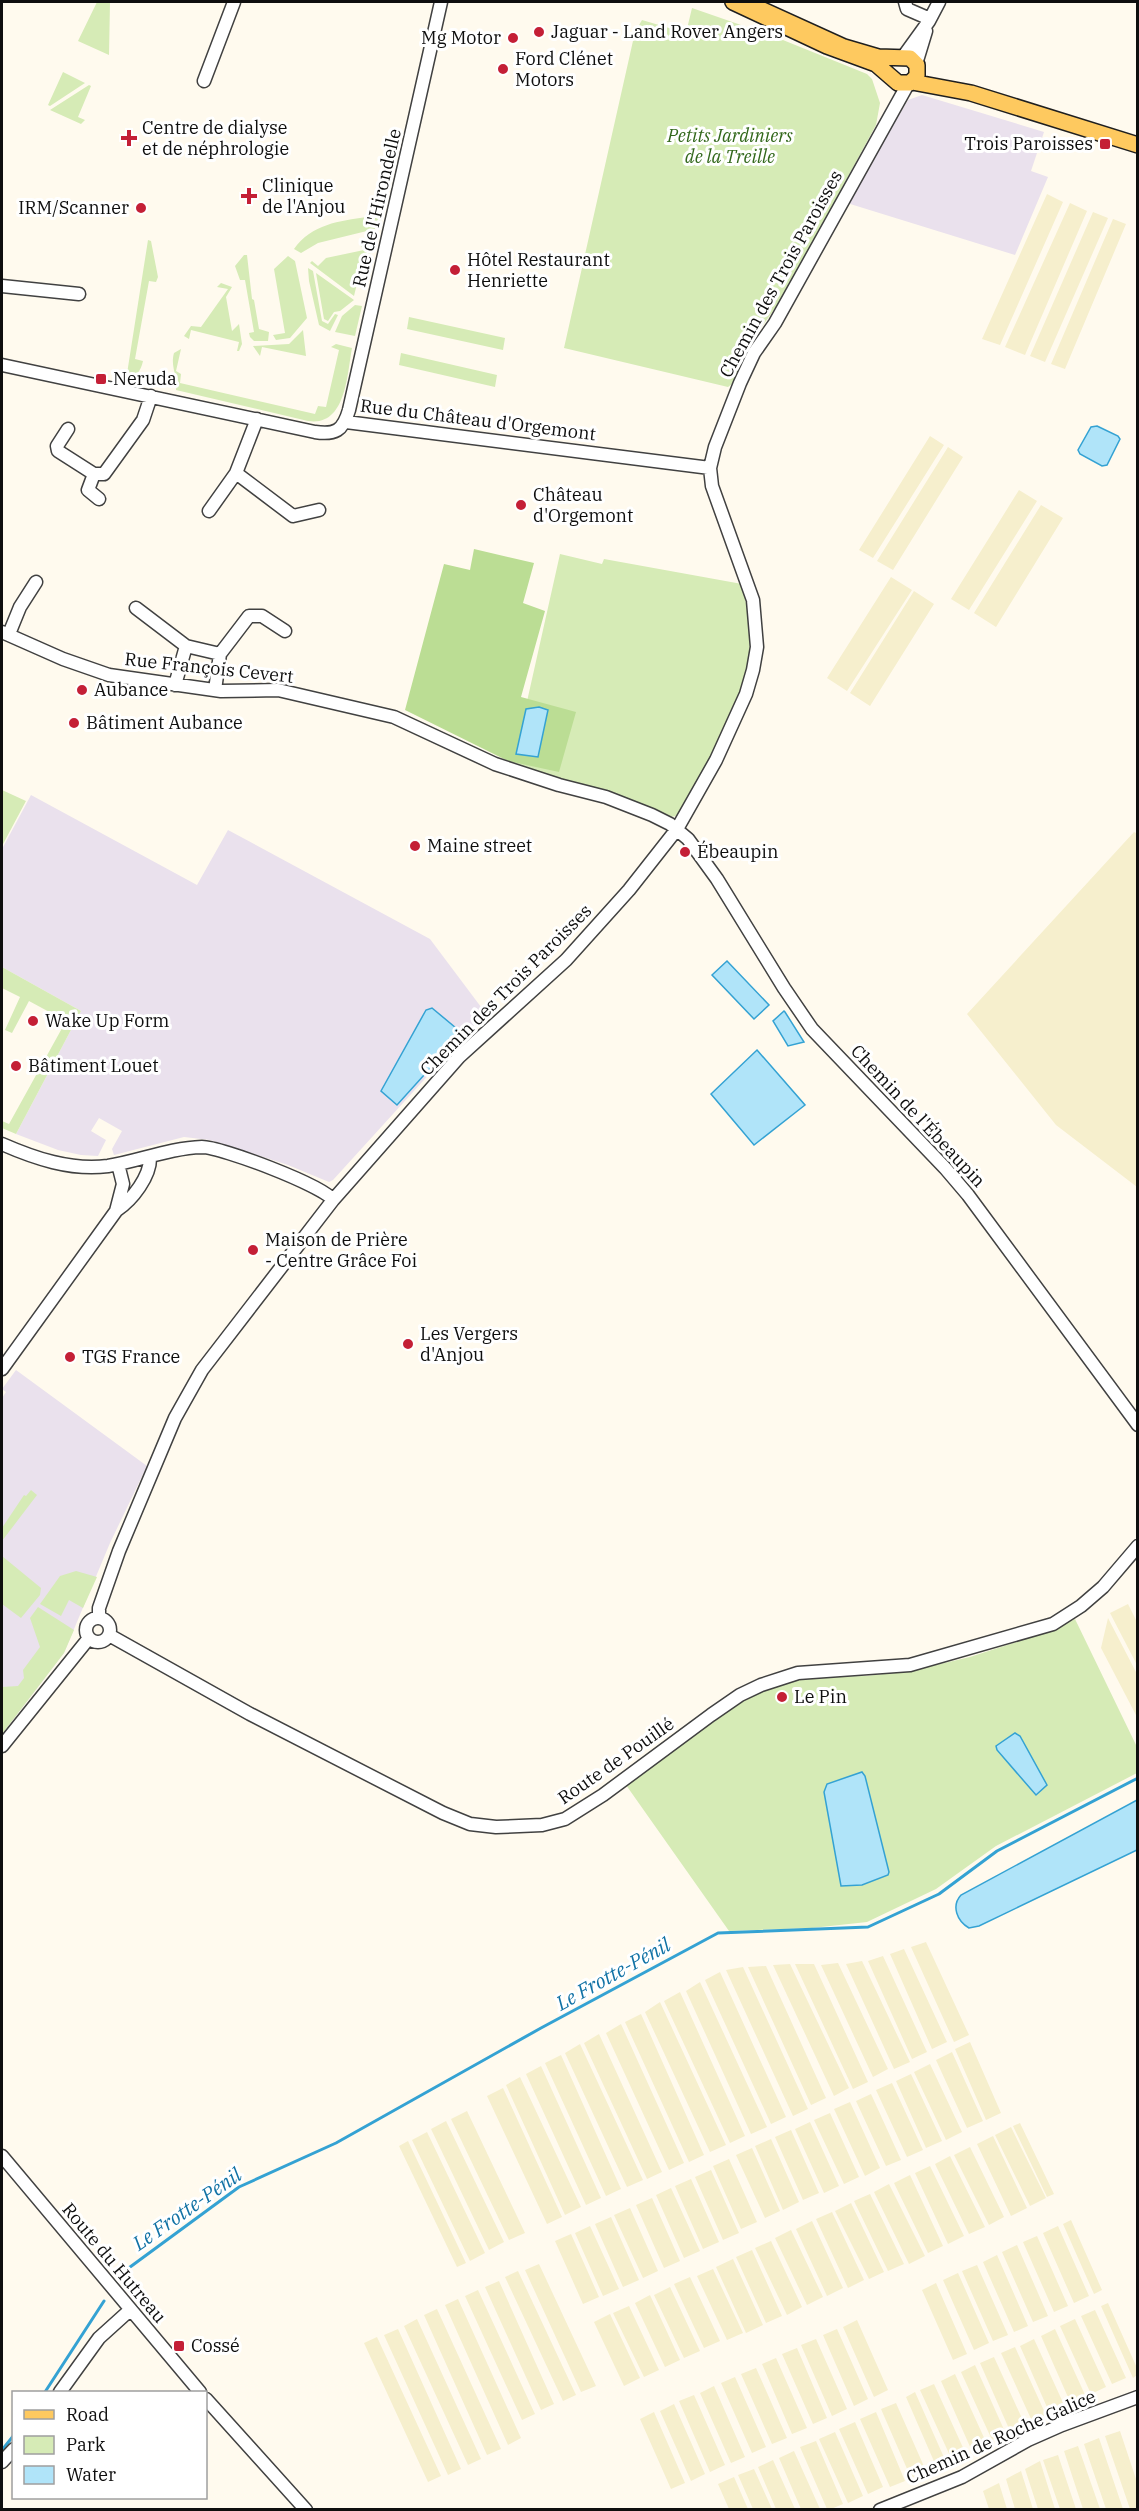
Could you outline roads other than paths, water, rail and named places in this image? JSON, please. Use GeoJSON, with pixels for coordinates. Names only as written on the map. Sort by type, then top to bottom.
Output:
{"type":"FeatureCollection","features":[{"type":"Feature","properties":{"kind":"main road"},"geometry":{"type":"LineString","coordinates":[[733,2],[827,46],[876,64],[905,71],[1137,145]]}},
{"type":"Feature","properties":{"kind":"main road"},"geometry":{"type":"LineString","coordinates":[[745,2],[836,44],[905,71]]}},
{"type":"Feature","properties":{"kind":"street"},"geometry":{"type":"LineString","coordinates":[[204,81],[234,2]]}},
{"type":"Feature","properties":{"kind":"street","name":"Rue de l'Hirondelle"},"geometry":{"type":"LineString","coordinates":[[346,422],[441,2]]}},
{"type":"Feature","properties":{"kind":"street"},"geometry":{"type":"LineString","coordinates":[[905,2],[907,9],[930,20]]}},
{"type":"Feature","properties":{"kind":"street","name":"Chemin des Trois Paroisses"},"geometry":{"type":"LineString","coordinates":[[99,1618],[99,1608],[119,1551],[175,1418],[202,1370],[333,1200],[459,1057],[566,960],[599,926],[677,829],[729,734],[746,694],[757,647],[753,600],[712,486],[710,468],[740,383],[754,353],[775,323],[884,126],[891,101],[939,2]]}},
{"type":"Feature","properties":{"kind":"street"},"geometry":{"type":"LineString","coordinates":[[2,286],[79,294]]}},
{"type":"Feature","properties":{"kind":"street","name":"Rue du Château d'Orgemont"},"geometry":{"type":"LineString","coordinates":[[2,364],[326,434],[338,432],[346,422],[710,468]]}},
{"type":"Feature","properties":{"kind":"street"},"geometry":{"type":"LineString","coordinates":[[68,429],[57,446],[58,451],[94,474],[104,474],[144,420],[151,396]]}},
{"type":"Feature","properties":{"kind":"street"},"geometry":{"type":"LineString","coordinates":[[209,511],[236,473],[255,428],[256,419]]}},
{"type":"Feature","properties":{"kind":"street"},"geometry":{"type":"LineString","coordinates":[[236,473],[293,516],[319,510]]}},
{"type":"Feature","properties":{"kind":"street"},"geometry":{"type":"LineString","coordinates":[[94,474],[88,490],[99,499]]}},
{"type":"Feature","properties":{"kind":"street","name":"Rue François Cevert"},"geometry":{"type":"LineString","coordinates":[[36,582],[5,633],[92,670],[136,681],[215,690],[278,690],[394,717],[495,764],[560,785],[606,796],[652,815],[677,829]]}},
{"type":"Feature","properties":{"kind":"street"},"geometry":{"type":"LineString","coordinates":[[136,608],[186,646],[220,654]]}},
{"type":"Feature","properties":{"kind":"street"},"geometry":{"type":"LineString","coordinates":[[215,690],[220,654],[249,616],[262,616],[285,631]]}},
{"type":"Feature","properties":{"kind":"street"},"geometry":{"type":"LineString","coordinates":[[175,685],[186,646]]}},
{"type":"Feature","properties":{"kind":"street","name":"Chemin de l'Ébeaupin"},"geometry":{"type":"LineString","coordinates":[[677,829],[688,839],[717,879],[812,1029],[960,1186],[1137,1425]]}},
{"type":"Feature","properties":{"kind":"street"},"geometry":{"type":"LineString","coordinates":[[2,1143],[31,1157],[63,1164],[106,1166],[202,1147],[290,1176],[323,1191],[333,1200]]}},
{"type":"Feature","properties":{"kind":"street"},"geometry":{"type":"LineString","coordinates":[[2,1369],[116,1211],[126,1204],[141,1183],[150,1167],[150,1157]]}},
{"type":"Feature","properties":{"kind":"street"},"geometry":{"type":"LineString","coordinates":[[116,1211],[123,1184],[118,1164]]}},
{"type":"Feature","properties":{"kind":"street","name":"Route de Pouillé"},"geometry":{"type":"LineString","coordinates":[[109,1635],[250,1714],[443,1813],[470,1824],[520,1827],[565,1819],[595,1801],[740,1695],[783,1676],[814,1671],[867,1670],[910,1665],[1053,1624],[1081,1606],[1103,1587],[1137,1546]]}},
{"type":"Feature","properties":{"kind":"street"},"geometry":{"type":"LineString","coordinates":[[2,1746],[89,1638],[87,1627],[91,1621],[99,1618],[109,1624],[109,1635],[100,1642],[89,1638]]}},
{"type":"Feature","properties":{"kind":"street","name":"Route du Hutreau"},"geometry":{"type":"LineString","coordinates":[[2,2156],[199,2391]]}},
{"type":"Feature","properties":{"kind":"street"},"geometry":{"type":"LineString","coordinates":[[61,2391],[99,2338],[130,2310]]}},
{"type":"Feature","properties":{"kind":"street","name":"Chemin de Roche Galice"},"geometry":{"type":"LineString","coordinates":[[880,2510],[962,2477],[1028,2440],[1062,2425],[1137,2397]]}},
{"type":"Feature","properties":{"kind":"street"},"geometry":{"type":"LineString","coordinates":[[207,2400],[306,2510]]}},
{"type":"Feature","properties":{"kind":"water"},"geometry":{"type":"Polygon","coordinates":[[[1097,426],[1120,439],[1107,465],[1102,466],[1080,454],[1078,450],[1091,427],[1097,426]]]}},
{"type":"Feature","properties":{"kind":"water"},"geometry":{"type":"Polygon","coordinates":[[[539,707],[548,710],[538,757],[516,754],[526,709],[539,707]]]}},
{"type":"Feature","properties":{"kind":"water"},"geometry":{"type":"Polygon","coordinates":[[[727,961],[769,1005],[754,1019],[712,975],[727,961]]]}},
{"type":"Feature","properties":{"kind":"water"},"geometry":{"type":"Polygon","coordinates":[[[432,1008],[462,1033],[397,1105],[381,1091],[426,1010],[432,1008]]]}},
{"type":"Feature","properties":{"kind":"water"},"geometry":{"type":"Polygon","coordinates":[[[784,1011],[804,1042],[788,1046],[773,1021],[784,1011]]]}},
{"type":"Feature","properties":{"kind":"water"},"geometry":{"type":"Polygon","coordinates":[[[757,1050],[805,1105],[754,1145],[711,1094],[757,1050]]]}},
{"type":"Feature","properties":{"kind":"water"},"geometry":{"type":"Polygon","coordinates":[[[1015,1733],[1020,1736],[1047,1785],[1036,1795],[997,1750],[996,1746],[1015,1733]]]}},
{"type":"Feature","properties":{"kind":"water"},"geometry":{"type":"Polygon","coordinates":[[[862,1772],[865,1776],[889,1872],[888,1875],[862,1885],[841,1886],[824,1792],[827,1784],[862,1772]]]}},
{"type":"Feature","properties":{"kind":"water"},"geometry":{"type":"Polygon","coordinates":[[[1137,1800],[1137,1850],[979,1926],[969,1928],[961,1921],[956,1904],[961,1895],[1137,1800]]]}},
{"type":"Feature","properties":{"kind":"waterway","name":"Le Frotte-Pénil"},"geometry":{"type":"LineString","coordinates":[[126,2270],[239,2187],[336,2143],[541,2028],[718,1933],[868,1927],[939,1894],[997,1851],[1138,1778]]}},
{"type":"Feature","properties":{"kind":"waterway","name":"Le Frotte-Pénil"},"geometry":{"type":"LineString","coordinates":[[46,2391],[104,2301]]}},
{"type":"Feature","properties":{"kind":"waterway","name":"Le Frotte-Pénil"},"geometry":{"type":"LineString","coordinates":[[2,2450],[12,2438]]}},
{"type":"Feature","properties":{"kind":"place","name":"Jaguar - Land Rover Angers"},"geometry":{"type":"Point","coordinates":[539,32]}},
{"type":"Feature","properties":{"kind":"place","name":"Mg Motor"},"geometry":{"type":"Point","coordinates":[513,38]}},
{"type":"Feature","properties":{"kind":"place","name":"Ford Clénet Motors"},"geometry":{"type":"Point","coordinates":[503,69]}},
{"type":"Feature","properties":{"kind":"place","name":"Centre de dialyse et de néphrologie"},"geometry":{"type":"Point","coordinates":[129,138]}},
{"type":"Feature","properties":{"kind":"place","name":"Trois Paroisses"},"geometry":{"type":"Point","coordinates":[1105,144]}},
{"type":"Feature","properties":{"kind":"place","name":"Clinique de l'Anjou"},"geometry":{"type":"Point","coordinates":[249,196]}},
{"type":"Feature","properties":{"kind":"place","name":"IRM/Scanner"},"geometry":{"type":"Point","coordinates":[141,208]}},
{"type":"Feature","properties":{"kind":"place","name":"Hôtel Restaurant Henriette"},"geometry":{"type":"Point","coordinates":[455,270]}},
{"type":"Feature","properties":{"kind":"place","name":"Neruda"},"geometry":{"type":"Point","coordinates":[101,379]}},
{"type":"Feature","properties":{"kind":"place","name":"Château d'Orgemont"},"geometry":{"type":"Point","coordinates":[521,505]}},
{"type":"Feature","properties":{"kind":"place","name":"Aubance"},"geometry":{"type":"Point","coordinates":[82,690]}},
{"type":"Feature","properties":{"kind":"place","name":"Bâtiment Aubance"},"geometry":{"type":"Point","coordinates":[74,723]}},
{"type":"Feature","properties":{"kind":"place","name":"Maine street"},"geometry":{"type":"Point","coordinates":[415,846]}},
{"type":"Feature","properties":{"kind":"place","name":"Ébeaupin"},"geometry":{"type":"Point","coordinates":[685,852]}},
{"type":"Feature","properties":{"kind":"place","name":"Wake Up Form"},"geometry":{"type":"Point","coordinates":[33,1021]}},
{"type":"Feature","properties":{"kind":"place","name":"Bâtiment Louet"},"geometry":{"type":"Point","coordinates":[16,1066]}},
{"type":"Feature","properties":{"kind":"place","name":"Maison de Prière - Centre Grâce Foi"},"geometry":{"type":"Point","coordinates":[253,1250]}},
{"type":"Feature","properties":{"kind":"place","name":"Les Vergers d'Anjou"},"geometry":{"type":"Point","coordinates":[408,1344]}},
{"type":"Feature","properties":{"kind":"place","name":"TGS France"},"geometry":{"type":"Point","coordinates":[70,1357]}},
{"type":"Feature","properties":{"kind":"place","name":"Le Pin"},"geometry":{"type":"Point","coordinates":[782,1697]}},
{"type":"Feature","properties":{"kind":"place","name":"Cossé"},"geometry":{"type":"Point","coordinates":[179,2346]}},
{"type":"Feature","properties":{"kind":"park label","name":"Petits Jardiniers de la Treille"},"geometry":{"type":"Point","coordinates":[730,146]}}]}
